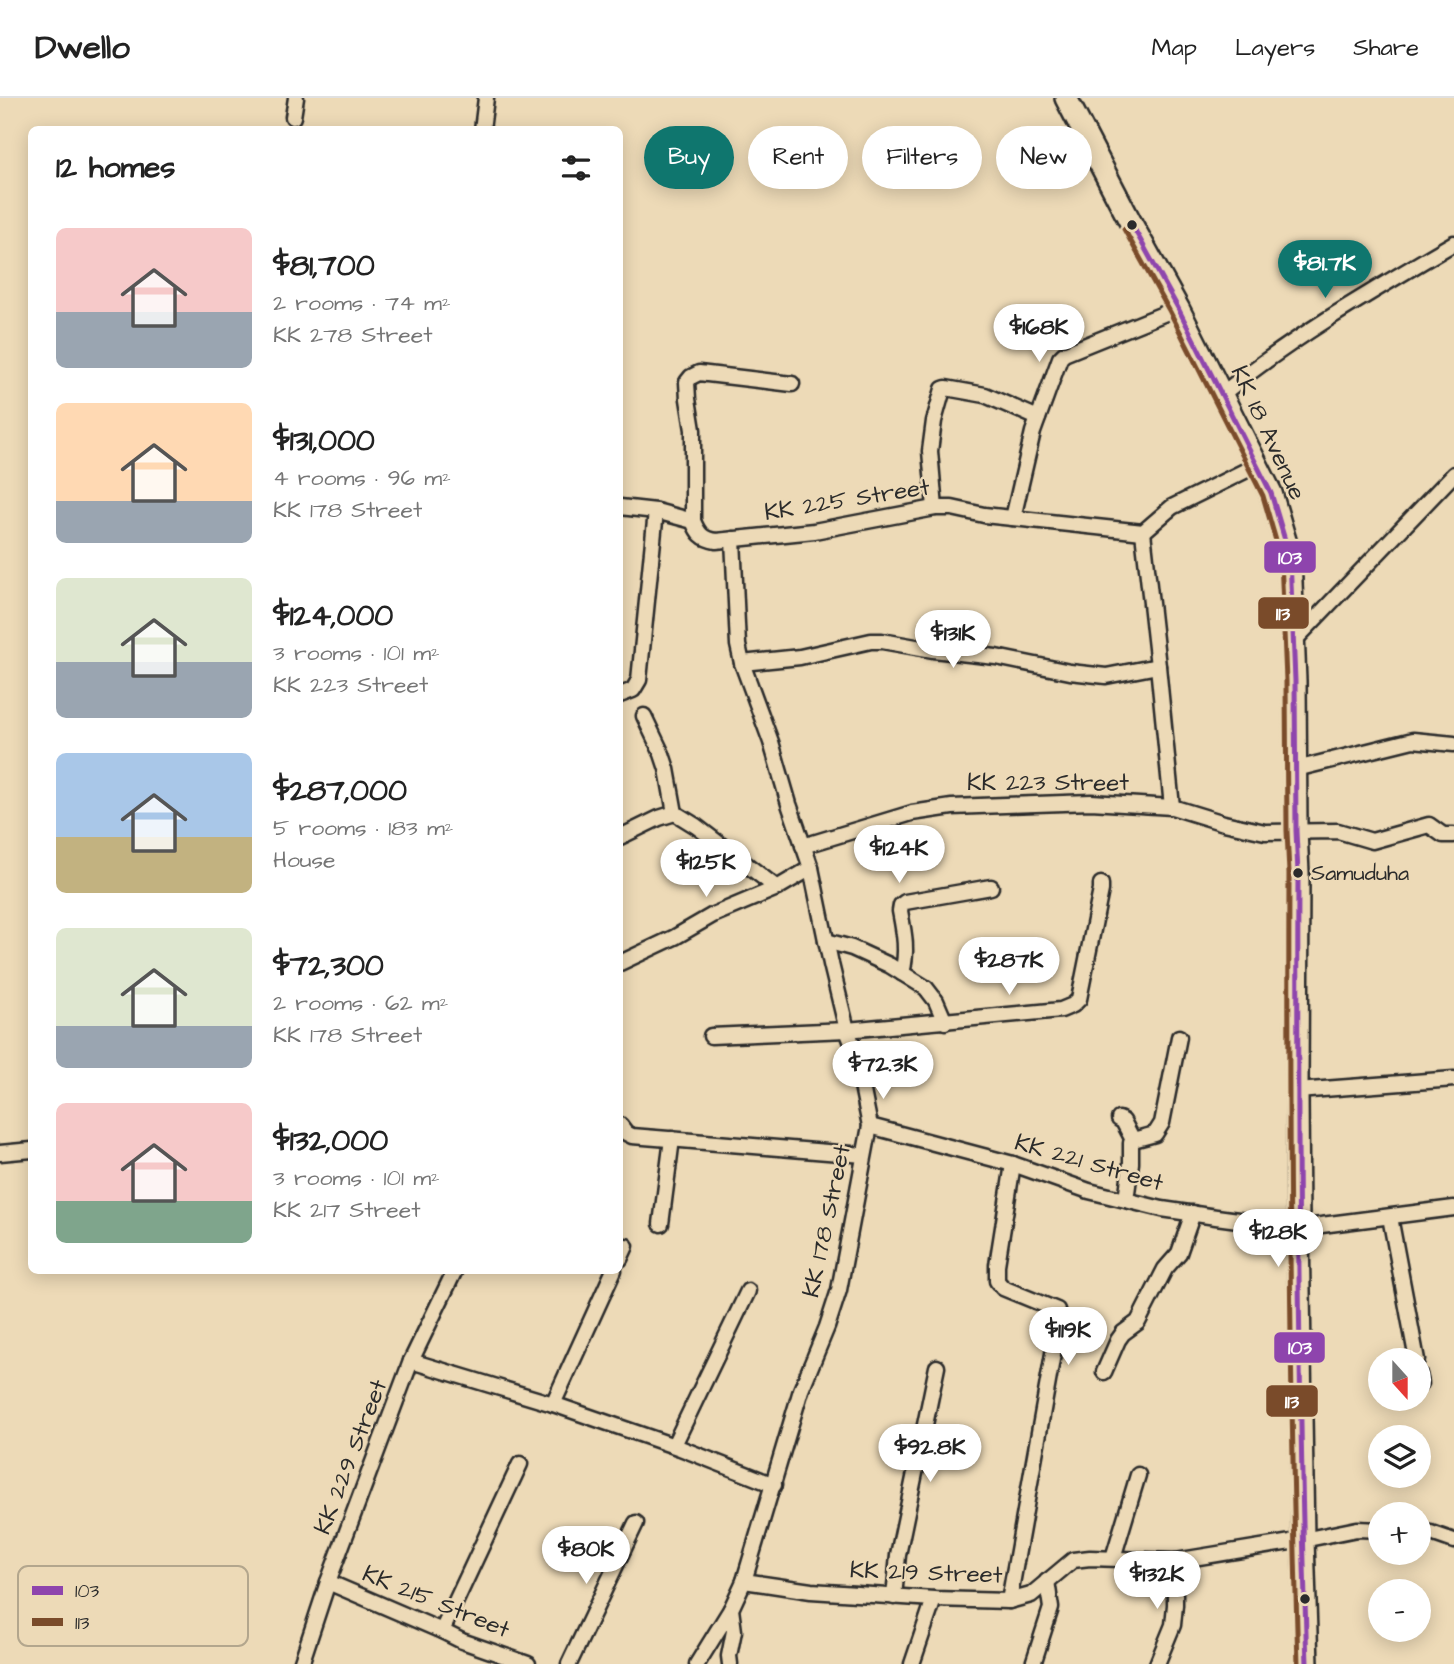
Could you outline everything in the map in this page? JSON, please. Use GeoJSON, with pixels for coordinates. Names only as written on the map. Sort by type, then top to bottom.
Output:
{"type":"FeatureCollection","features":[{"type":"Feature","properties":{"kind":"main road","name":"KK 18 Avenue"},"geometry":{"type":"LineString","coordinates":[[1066,98],[1258,465],[1271,493],[1290,557],[1298,873],[1298,1228],[1307,1664]]}},
{"type":"Feature","properties":{"kind":"street"},"geometry":{"type":"LineString","coordinates":[[293,117],[296,98]]}},
{"type":"Feature","properties":{"kind":"street"},"geometry":{"type":"LineString","coordinates":[[482,126],[486,98]]}},
{"type":"Feature","properties":{"kind":"street"},"geometry":{"type":"LineString","coordinates":[[1221,395],[1256,366],[1342,309],[1454,243]]}},
{"type":"Feature","properties":{"kind":"street"},"geometry":{"type":"LineString","coordinates":[[1013,518],[1038,418],[1060,358],[1064,354],[1178,308]]}},
{"type":"Feature","properties":{"kind":"street"},"geometry":{"type":"LineString","coordinates":[[693,520],[694,430],[687,382],[699,373],[792,384]]}},
{"type":"Feature","properties":{"kind":"street"},"geometry":{"type":"LineString","coordinates":[[935,508],[930,451],[934,421],[943,389],[985,395],[1038,418]]}},
{"type":"Feature","properties":{"kind":"street"},"geometry":{"type":"LineString","coordinates":[[1172,807],[1143,532],[1172,507],[1258,465]]}},
{"type":"Feature","properties":{"kind":"street"},"geometry":{"type":"LineString","coordinates":[[1294,641],[1450,479]]}},
{"type":"Feature","properties":{"kind":"street","name":"KK 225 Street"},"geometry":{"type":"LineString","coordinates":[[623,507],[656,511],[693,520],[704,539],[716,541],[814,531],[935,508],[1143,532]]}},
{"type":"Feature","properties":{"kind":"street"},"geometry":{"type":"LineString","coordinates":[[623,694],[632,690],[639,680],[656,511]]}},
{"type":"Feature","properties":{"kind":"street","name":"KK 178 Street"},"geometry":{"type":"LineString","coordinates":[[730,1664],[734,1631],[731,1609],[744,1581],[801,1390],[839,1290],[870,1126],[811,868],[771,742],[742,663],[738,645],[733,539]]}},
{"type":"Feature","properties":{"kind":"street"},"geometry":{"type":"LineString","coordinates":[[742,663],[800,657],[870,641],[882,641],[1106,676],[1158,666]]}},
{"type":"Feature","properties":{"kind":"street"},"geometry":{"type":"LineString","coordinates":[[644,716],[667,769],[675,813],[777,888]]}},
{"type":"Feature","properties":{"kind":"street"},"geometry":{"type":"LineString","coordinates":[[1296,769],[1413,740],[1454,744]]}},
{"type":"Feature","properties":{"kind":"street","name":"KK 223 Street"},"geometry":{"type":"LineString","coordinates":[[803,846],[912,813],[952,807],[1091,802],[1172,807],[1265,832],[1338,831],[1372,841],[1429,825],[1443,835],[1454,835]]}},
{"type":"Feature","properties":{"kind":"street"},"geometry":{"type":"LineString","coordinates":[[623,836],[675,813]]}},
{"type":"Feature","properties":{"kind":"street"},"geometry":{"type":"LineString","coordinates":[[623,962],[713,915],[777,888],[811,868]]}},
{"type":"Feature","properties":{"kind":"street"},"geometry":{"type":"LineString","coordinates":[[711,1036],[847,1030],[1061,1010],[1079,999],[1101,884]]}},
{"type":"Feature","properties":{"kind":"street"},"geometry":{"type":"LineString","coordinates":[[902,973],[906,944],[901,905],[905,902],[992,887]]}},
{"type":"Feature","properties":{"kind":"street"},"geometry":{"type":"LineString","coordinates":[[827,942],[852,947],[926,988],[936,1001],[945,1021]]}},
{"type":"Feature","properties":{"kind":"street"},"geometry":{"type":"LineString","coordinates":[[1133,1140],[1155,1134],[1162,1123],[1179,1037]]}},
{"type":"Feature","properties":{"kind":"street"},"geometry":{"type":"LineString","coordinates":[[1297,1091],[1454,1079]]}},
{"type":"Feature","properties":{"kind":"street"},"geometry":{"type":"LineString","coordinates":[[1119,1119],[1123,1121],[1133,1140],[1126,1200]]}},
{"type":"Feature","properties":{"kind":"street","name":"KK 221 Street"},"geometry":{"type":"LineString","coordinates":[[870,1126],[1013,1164],[1070,1185],[1162,1209],[1298,1228],[1454,1208]]}},
{"type":"Feature","properties":{"kind":"street"},"geometry":{"type":"LineString","coordinates":[[623,1129],[632,1136],[864,1155]]}},
{"type":"Feature","properties":{"kind":"street"},"geometry":{"type":"LineString","coordinates":[[661,1224],[673,1139]]}},
{"type":"Feature","properties":{"kind":"street"},"geometry":{"type":"LineString","coordinates":[[0,1153],[28,1150]]}},
{"type":"Feature","properties":{"kind":"street"},"geometry":{"type":"LineString","coordinates":[[1009,1601],[1059,1320],[1057,1310],[1003,1288],[997,1282],[997,1265],[1013,1164]]}},
{"type":"Feature","properties":{"kind":"street"},"geometry":{"type":"LineString","coordinates":[[1104,1372],[1118,1340],[1138,1322],[1165,1269],[1179,1252],[1193,1213]]}},
{"type":"Feature","properties":{"kind":"street"},"geometry":{"type":"LineString","coordinates":[[1390,1217],[1415,1348]]}},
{"type":"Feature","properties":{"kind":"street","name":"KK 229 Street"},"geometry":{"type":"LineString","coordinates":[[301,1664],[328,1582],[411,1361],[453,1274]]}},
{"type":"Feature","properties":{"kind":"street"},"geometry":{"type":"LineString","coordinates":[[553,1404],[612,1274]]}},
{"type":"Feature","properties":{"kind":"street"},"geometry":{"type":"LineString","coordinates":[[674,1446],[748,1290]]}},
{"type":"Feature","properties":{"kind":"street"},"geometry":{"type":"LineString","coordinates":[[411,1361],[553,1404],[674,1446],[774,1485]]}},
{"type":"Feature","properties":{"kind":"street"},"geometry":{"type":"LineString","coordinates":[[894,1597],[898,1555],[937,1367]]}},
{"type":"Feature","properties":{"kind":"street"},"geometry":{"type":"LineString","coordinates":[[442,1631],[520,1464]]}},
{"type":"Feature","properties":{"kind":"street"},"geometry":{"type":"LineString","coordinates":[[1113,1558],[1138,1475]]}},
{"type":"Feature","properties":{"kind":"street"},"geometry":{"type":"LineString","coordinates":[[569,1664],[636,1523]]}},
{"type":"Feature","properties":{"kind":"street","name":"KK 219 Street"},"geometry":{"type":"LineString","coordinates":[[744,1581],[811,1591],[1009,1601],[1031,1595],[1073,1560],[1113,1558],[1175,1561],[1357,1529],[1368,1529]]}},
{"type":"Feature","properties":{"kind":"street"},"geometry":{"type":"LineString","coordinates":[[1431,1534],[1454,1541]]}},
{"type":"Feature","properties":{"kind":"street"},"geometry":{"type":"LineString","coordinates":[[1157,1664],[1173,1625],[1175,1561]]}},
{"type":"Feature","properties":{"kind":"street"},"geometry":{"type":"LineString","coordinates":[[1033,1664],[1051,1608],[1047,1581]]}},
{"type":"Feature","properties":{"kind":"street","name":"KK 215 Street"},"geometry":{"type":"LineString","coordinates":[[328,1582],[462,1642],[524,1663]]}},
{"type":"Feature","properties":{"kind":"street"},"geometry":{"type":"LineString","coordinates":[[912,1664],[934,1599]]}},
{"type":"Feature","properties":{"kind":"street"},"geometry":{"type":"LineString","coordinates":[[697,1664],[731,1609]]}},
{"type":"Feature","properties":{"kind":"transit line","name":"103"},"geometry":{"type":"LineString","coordinates":[[1132,225],[1178,308],[1271,493],[1290,557],[1298,873],[1299,1268],[1307,1664]]}},
{"type":"Feature","properties":{"kind":"transit line","name":"113"},"geometry":{"type":"LineString","coordinates":[[1124,229],[1170,312],[1263,496],[1281,558],[1289,873],[1290,1268],[1298,1664]]}},
{"type":"Feature","properties":{"kind":"place","name":"Samuduha"},"geometry":{"type":"Point","coordinates":[1298,873]}}]}
